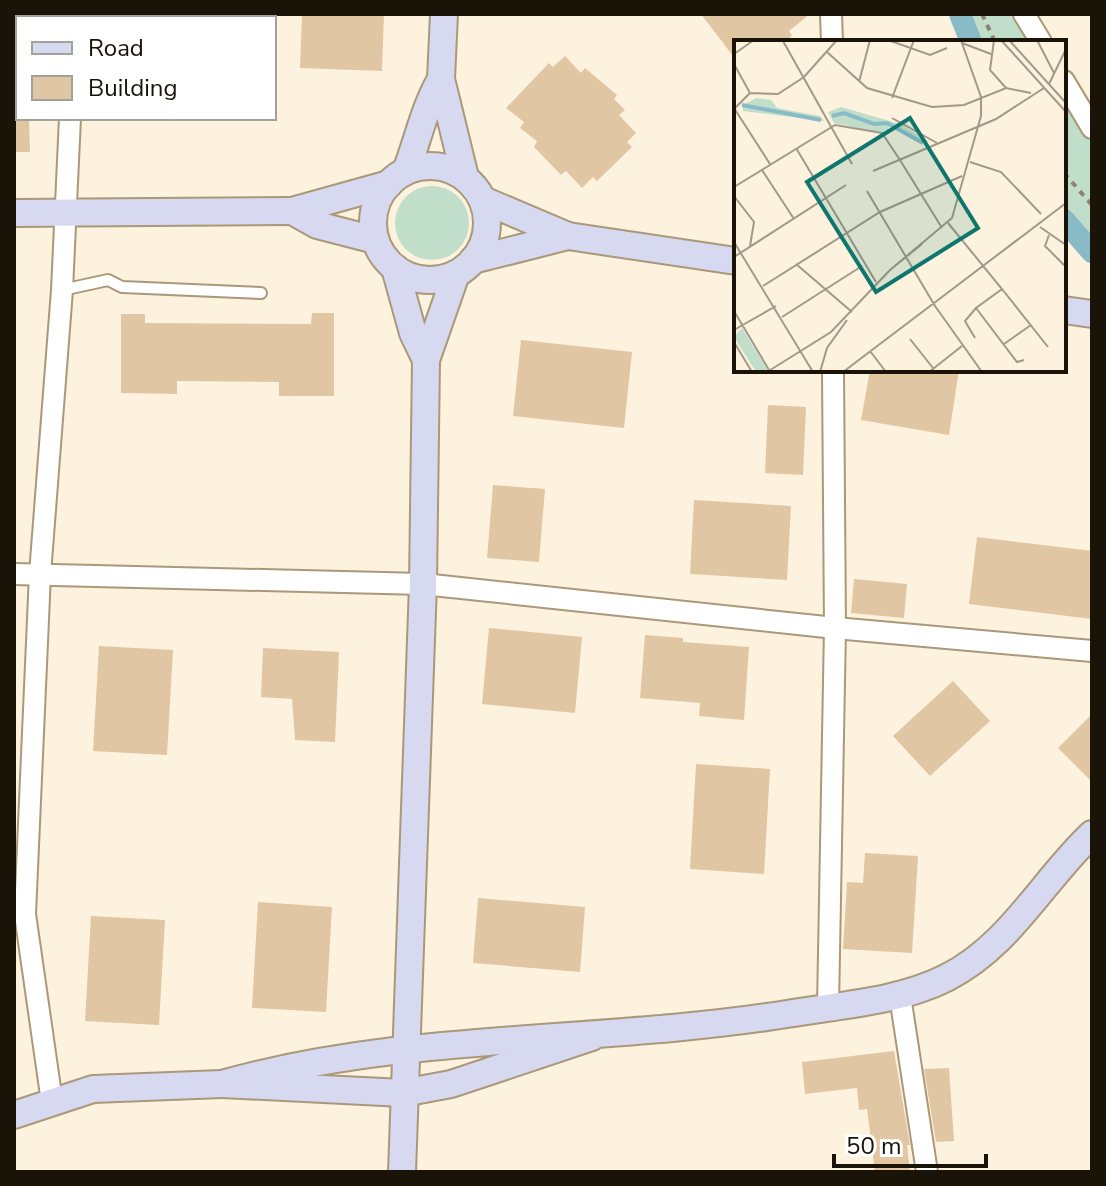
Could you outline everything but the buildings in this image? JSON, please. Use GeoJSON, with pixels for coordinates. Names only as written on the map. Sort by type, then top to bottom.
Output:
{"type":"FeatureCollection","features":[{"type":"Feature","properties":{"kind":"street"},"geometry":{"type":"LineString","coordinates":[[444,14],[441,79],[465,177],[483,200],[568,236],[734,261]]}},
{"type":"Feature","properties":{"kind":"street"},"geometry":{"type":"LineString","coordinates":[[831,14],[832,40]]}},
{"type":"Feature","properties":{"kind":"street"},"geometry":{"type":"LineString","coordinates":[[1024,14],[1040,40]]}},
{"type":"Feature","properties":{"kind":"street"},"geometry":{"type":"LineString","coordinates":[[426,360],[413,333],[395,268],[375,240],[374,208],[417,143],[425,105],[441,79]]}},
{"type":"Feature","properties":{"kind":"street"},"geometry":{"type":"LineString","coordinates":[[1066,84],[1092,128]]}},
{"type":"Feature","properties":{"kind":"street"},"geometry":{"type":"LineString","coordinates":[[52,1102],[20,914],[40,574],[62,290],[70,120]]}},
{"type":"Feature","properties":{"kind":"street"},"geometry":{"type":"LineString","coordinates":[[14,213],[292,211],[433,166],[465,177]]}},
{"type":"Feature","properties":{"kind":"street"},"geometry":{"type":"LineString","coordinates":[[402,1172],[404,1047],[423,584],[426,360],[465,267],[487,228],[483,200]]}},
{"type":"Feature","properties":{"kind":"street"},"geometry":{"type":"LineString","coordinates":[[292,211],[317,225],[375,240]]}},
{"type":"Feature","properties":{"kind":"street"},"geometry":{"type":"LineString","coordinates":[[395,268],[423,281],[568,236]]}},
{"type":"Feature","properties":{"kind":"street"},"geometry":{"type":"LineString","coordinates":[[1066,310],[1092,314]]}},
{"type":"Feature","properties":{"kind":"street"},"geometry":{"type":"LineString","coordinates":[[828,1007],[835,628],[833,372]]}},
{"type":"Feature","properties":{"kind":"street"},"geometry":{"type":"LineString","coordinates":[[14,574],[423,584],[835,628],[1092,651]]}},
{"type":"Feature","properties":{"kind":"street"},"geometry":{"type":"LineString","coordinates":[[222,1084],[290,1065],[404,1047],[592,1037],[722,1024],[900,996],[948,977],[1002,938],[1092,834]]}},
{"type":"Feature","properties":{"kind":"street"},"geometry":{"type":"LineString","coordinates":[[900,996],[927,1172]]}},
{"type":"Feature","properties":{"kind":"street"},"geometry":{"type":"LineString","coordinates":[[14,1115],[93,1089],[222,1084],[403,1093],[451,1084],[592,1037]]}},
{"type":"Feature","properties":{"kind":"lane"},"geometry":{"type":"LineString","coordinates":[[62,290],[108,280],[122,287],[261,293]]}},
{"type":"Feature","properties":{"kind":"path"},"geometry":{"type":"LineString","coordinates":[[982,14],[994,40]]}},
{"type":"Feature","properties":{"kind":"path"},"geometry":{"type":"LineString","coordinates":[[1066,175],[1092,205]]}},
{"type":"Feature","properties":{"kind":"green space"},"geometry":{"type":"Polygon","coordinates":[[[950,14],[1016,14],[1029,40],[963,40],[950,14]]]}},
{"type":"Feature","properties":{"kind":"green space"},"geometry":{"type":"Polygon","coordinates":[[[1066,103],[1092,144],[1092,258],[1066,229],[1066,103]]]}},
{"type":"Feature","properties":{"kind":"green space"},"geometry":{"type":"Polygon","coordinates":[[[432,186],[453,192],[463,202],[469,223],[463,244],[453,254],[432,260],[411,254],[401,244],[395,223],[401,202],[411,192],[432,186]]]}},
{"type":"Feature","properties":{"kind":"waterway"},"geometry":{"type":"LineString","coordinates":[[960,14],[970,40]]}},
{"type":"Feature","properties":{"kind":"waterway"},"geometry":{"type":"LineString","coordinates":[[1066,222],[1092,252]]}}]}
